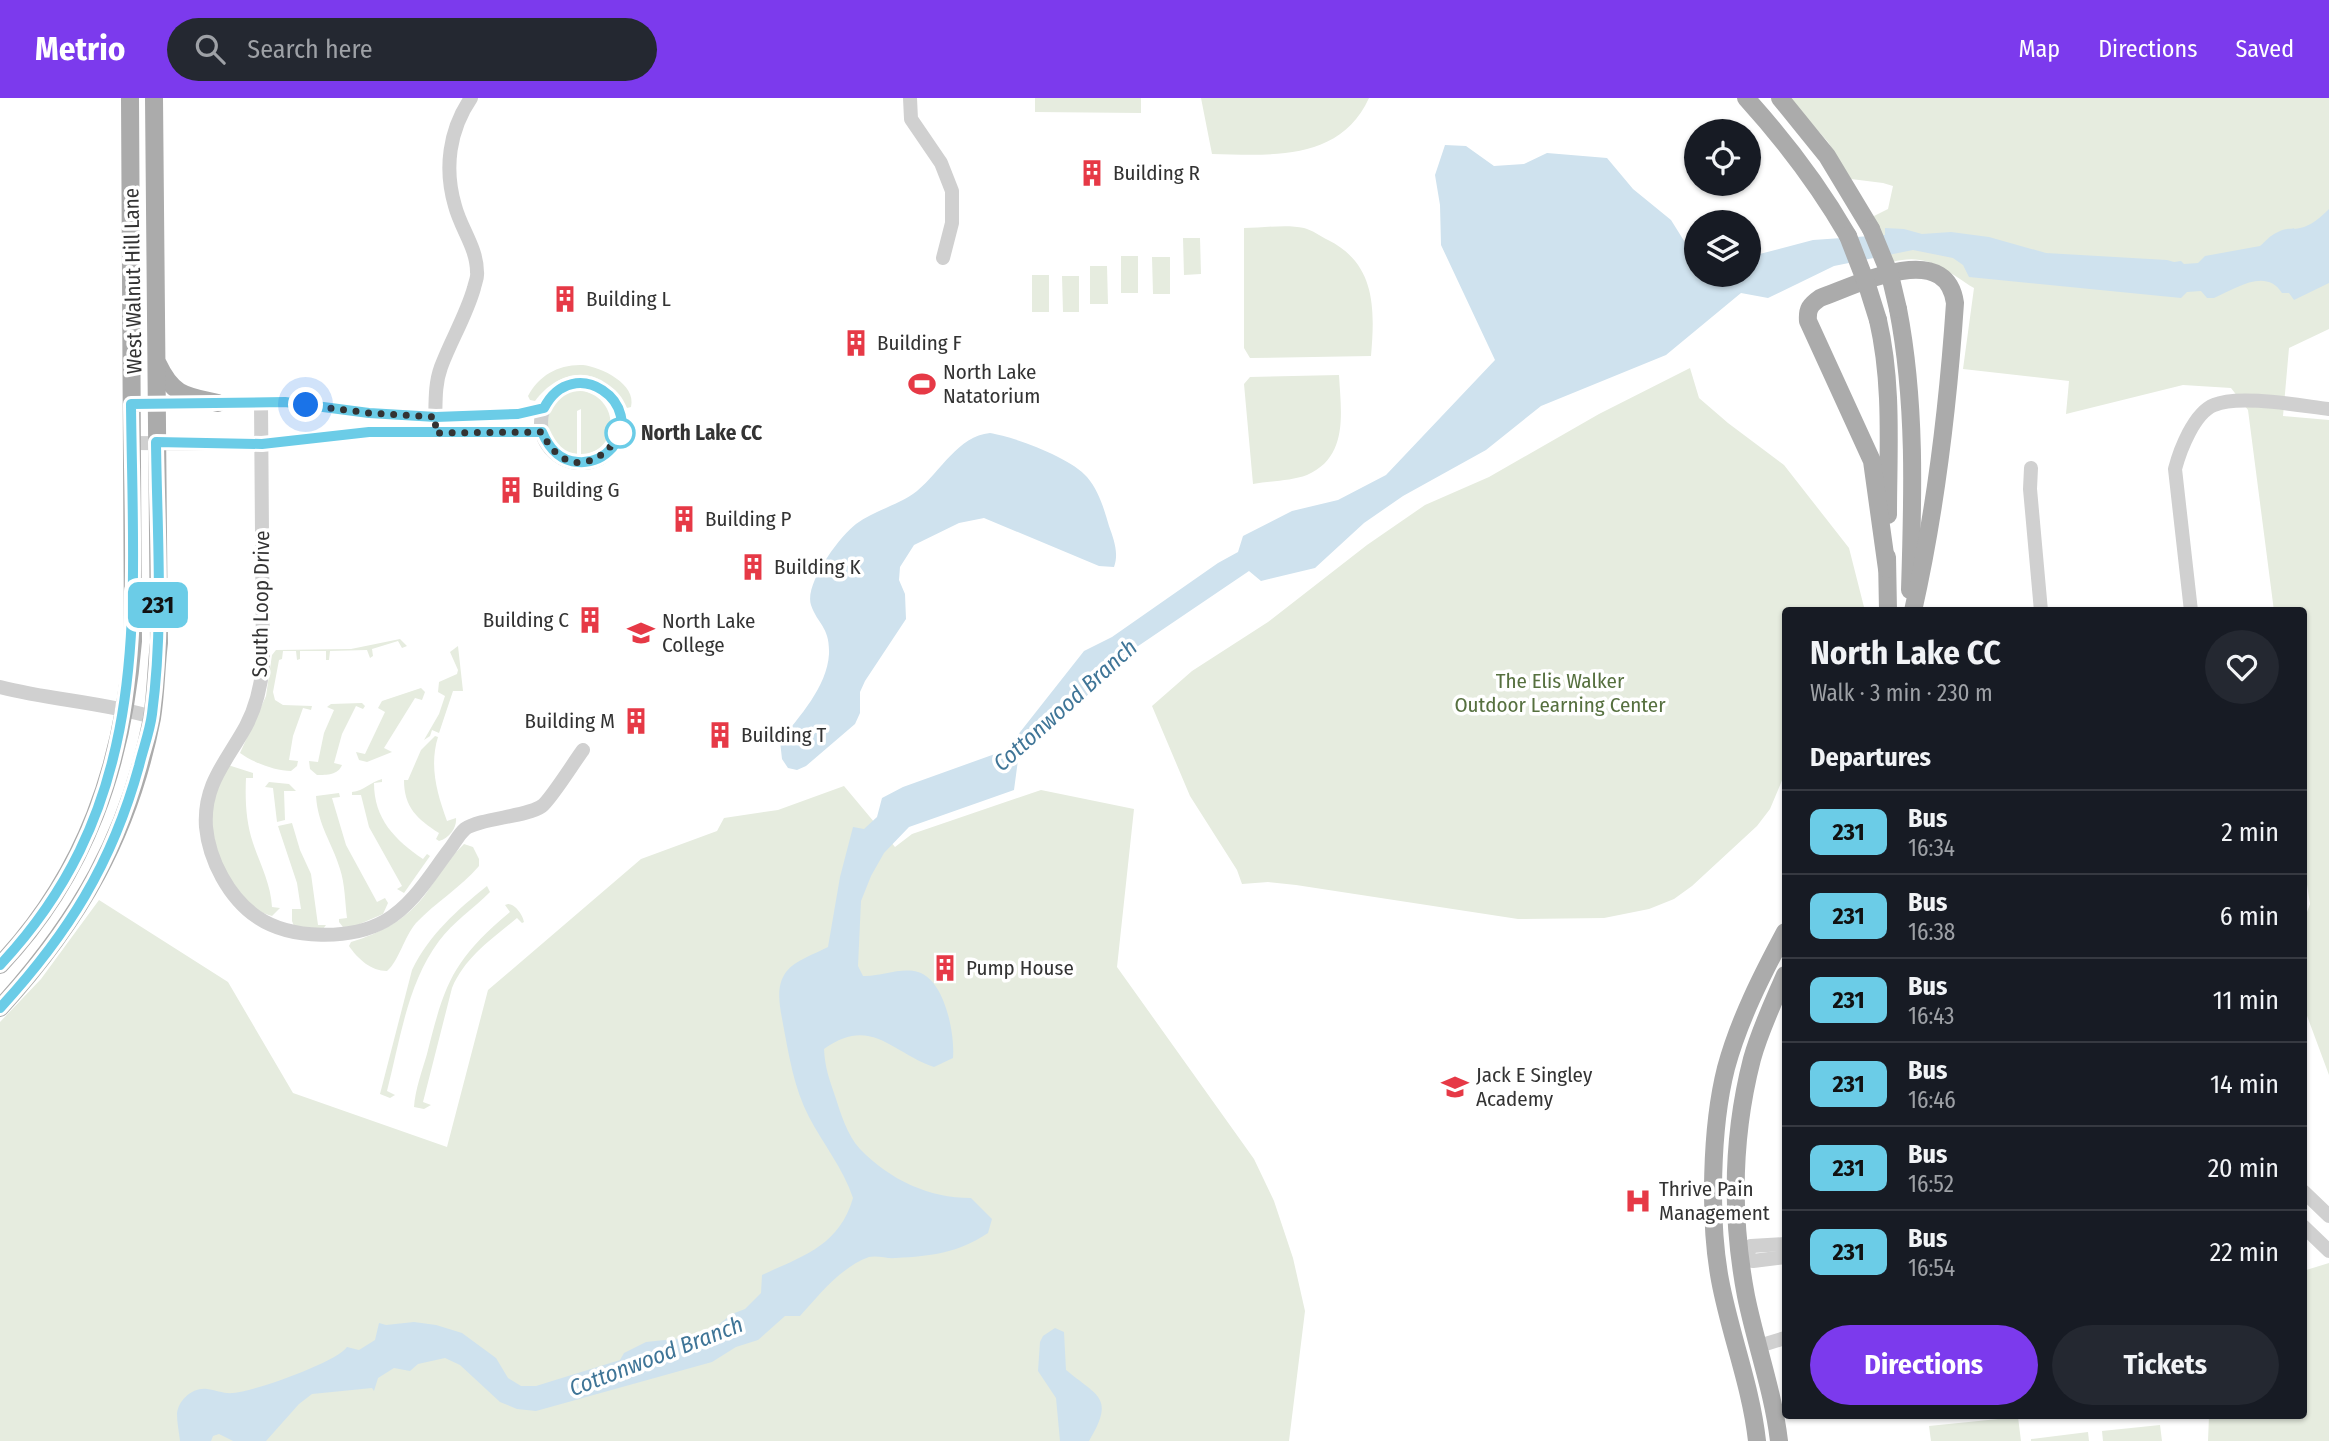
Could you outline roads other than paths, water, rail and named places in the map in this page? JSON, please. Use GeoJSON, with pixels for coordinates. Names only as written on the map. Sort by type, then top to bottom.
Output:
{"type":"FeatureCollection","features":[{"type":"Feature","properties":{"kind":"main road","name":"West Walnut Hill Lane"},"geometry":{"type":"LineString","coordinates":[[0,965],[35,924],[77,858],[104,793],[125,709],[132,641],[130,98]]}},
{"type":"Feature","properties":{"kind":"main road","name":"West Walnut Hill Lane"},"geometry":{"type":"LineString","coordinates":[[0,1008],[34,971],[92,885],[117,835],[152,717],[159,643],[154,98]]}},
{"type":"Feature","properties":{"kind":"main road"},"geometry":{"type":"LineString","coordinates":[[1746,98],[1807,172],[1848,236],[1878,320],[1886,354],[1889,387],[1888,607]]}},
{"type":"Feature","properties":{"kind":"main road"},"geometry":{"type":"LineString","coordinates":[[1780,98],[1827,156],[1871,229],[1890,275],[1906,350],[1911,406],[1911,607]]}},
{"type":"Feature","properties":{"kind":"main road"},"geometry":{"type":"LineString","coordinates":[[1887,569],[1872,461],[1808,321],[1808,313],[1810,306],[1820,298],[1897,271],[1922,269],[1934,273],[1950,285],[1955,303],[1942,447],[1925,561],[1912,607]]}},
{"type":"Feature","properties":{"kind":"main road"},"geometry":{"type":"LineString","coordinates":[[156,361],[166,381],[176,392],[218,403]]}},
{"type":"Feature","properties":{"kind":"main road"},"geometry":{"type":"LineString","coordinates":[[1756,1441],[1745,1377],[1720,1279],[1714,1229],[1715,1165],[1726,1069],[1760,977],[1782,937]]}},
{"type":"Feature","properties":{"kind":"main road"},"geometry":{"type":"LineString","coordinates":[[1779,1441],[1771,1390],[1747,1300],[1743,1256],[1735,1216],[1736,1167],[1742,1113],[1753,1058],[1767,1015],[1782,982]]}},
{"type":"Feature","properties":{"kind":"main road"},"geometry":{"type":"LineString","coordinates":[[1715,1165],[1736,1167]]}},
{"type":"Feature","properties":{"kind":"street"},"geometry":{"type":"LineString","coordinates":[[435,433],[436,389],[441,368],[468,311],[478,273],[471,242],[455,207],[449,169],[451,144],[460,118],[471,98]]}},
{"type":"Feature","properties":{"kind":"street"},"geometry":{"type":"LineString","coordinates":[[910,98],[911,119],[942,163],[952,191],[952,223],[943,258]]}},
{"type":"Feature","properties":{"kind":"street"},"geometry":{"type":"LineString","coordinates":[[574,383],[588,383],[600,388],[611,396],[618,407],[620,433],[614,445],[606,454],[588,462],[574,462],[556,454],[547,445],[542,432],[544,408],[551,396],[574,383]]}},
{"type":"Feature","properties":{"kind":"street"},"geometry":{"type":"LineString","coordinates":[[2191,607],[2175,469],[2180,450],[2195,423],[2213,405],[2249,400],[2329,409]]}},
{"type":"Feature","properties":{"kind":"street"},"geometry":{"type":"LineString","coordinates":[[131,404],[285,402],[369,413],[436,417],[518,414],[544,408]]}},
{"type":"Feature","properties":{"kind":"street","name":"South Loop Drive"},"geometry":{"type":"LineString","coordinates":[[261,403],[261,686],[247,724],[215,774],[207,798],[206,827],[211,852],[236,897],[258,918],[296,932],[348,933],[386,920],[410,902],[466,828],[541,807],[583,750]]}},
{"type":"Feature","properties":{"kind":"street"},"geometry":{"type":"LineString","coordinates":[[132,443],[262,444],[369,432],[542,432]]}},
{"type":"Feature","properties":{"kind":"street"},"geometry":{"type":"LineString","coordinates":[[2031,468],[2030,489],[2041,607]]}},
{"type":"Feature","properties":{"kind":"street"},"geometry":{"type":"LineString","coordinates":[[0,687],[24,694],[125,709],[152,717]]}},
{"type":"Feature","properties":{"kind":"street"},"geometry":{"type":"LineString","coordinates":[[2307,1195],[2329,1216]]}},
{"type":"Feature","properties":{"kind":"street"},"geometry":{"type":"LineString","coordinates":[[2307,1230],[2329,1251]]}},
{"type":"Feature","properties":{"kind":"street"},"geometry":{"type":"LineString","coordinates":[[1782,1244],[1751,1246],[1743,1256],[1753,1261],[1782,1257]]}},
{"type":"Feature","properties":{"kind":"street"},"geometry":{"type":"LineString","coordinates":[[1759,1346],[1782,1339]]}},
{"type":"Feature","properties":{"kind":"water","name":"Cottonwood Branch"},"geometry":{"type":"Polygon","coordinates":[[[1445,145],[1466,146],[1494,166],[1524,164],[1547,153],[1607,158],[1633,189],[1671,220],[1684,241],[1684,287],[1761,287],[1761,254],[1813,240],[1885,235],[1885,228],[1922,234],[1951,232],[1989,237],[2046,253],[2198,263],[2205,256],[2260,246],[2281,230],[2308,225],[2329,209],[2329,283],[2294,300],[2289,293],[2282,293],[2275,285],[2259,281],[2250,282],[2214,298],[2207,298],[2201,291],[2187,292],[2181,298],[1969,277],[1963,265],[1953,258],[1913,250],[1834,266],[1768,298],[1741,293],[1666,355],[1541,406],[1486,450],[1403,496],[1364,523],[1315,568],[1261,581],[1249,571],[1119,659],[1078,706],[1018,760],[1014,790],[909,827],[884,853],[861,901],[858,966],[863,976],[911,971],[927,977],[935,985],[946,1009],[952,1036],[953,1058],[934,1067],[881,1040],[855,1035],[840,1039],[824,1049],[828,1073],[845,1124],[860,1149],[884,1170],[911,1185],[940,1195],[971,1198],[992,1219],[988,1233],[966,1245],[944,1252],[896,1258],[869,1257],[849,1267],[800,1316],[785,1316],[758,1340],[736,1347],[712,1362],[536,1411],[517,1409],[500,1402],[460,1365],[445,1358],[418,1364],[410,1371],[394,1368],[378,1378],[374,1391],[372,1388],[312,1394],[299,1404],[266,1441],[233,1441],[219,1434],[213,1436],[211,1441],[180,1441],[178,1409],[183,1399],[192,1392],[202,1389],[230,1393],[243,1391],[294,1375],[328,1360],[347,1347],[359,1350],[375,1340],[379,1323],[386,1325],[414,1322],[462,1333],[496,1358],[508,1378],[521,1386],[536,1386],[620,1360],[624,1353],[646,1342],[683,1338],[713,1329],[732,1314],[745,1309],[761,1293],[762,1275],[805,1255],[839,1228],[853,1198],[844,1176],[799,1095],[787,1048],[779,991],[780,984],[790,968],[828,947],[840,877],[853,827],[864,829],[877,817],[882,798],[903,787],[1006,750],[1084,651],[1112,637],[1238,552],[1243,536],[1292,511],[1338,500],[1386,475],[1495,360],[1441,245],[1440,205],[1435,175],[1445,145]]]}},
{"type":"Feature","properties":{"kind":"water"},"geometry":{"type":"Polygon","coordinates":[[[990,433],[1042,449],[1069,463],[1087,477],[1101,500],[1113,536],[1116,552],[1114,567],[1099,566],[984,518],[959,523],[914,545],[900,567],[899,580],[905,594],[906,619],[865,681],[860,692],[860,713],[855,724],[806,766],[797,770],[788,768],[782,759],[780,741],[818,690],[827,666],[828,638],[811,605],[810,596],[825,561],[856,524],[910,496],[926,483],[959,447],[990,433]]]}},
{"type":"Feature","properties":{"kind":"water"},"geometry":{"type":"Polygon","coordinates":[[[1055,1328],[1064,1332],[1066,1370],[1094,1392],[1102,1406],[1097,1426],[1089,1441],[1060,1441],[1056,1398],[1038,1371],[1040,1342],[1043,1336],[1055,1328]]]}},
{"type":"Feature","properties":{"kind":"place","name":"Building R"},"geometry":{"type":"Point","coordinates":[1092,173]}},
{"type":"Feature","properties":{"kind":"place","name":"Building L"},"geometry":{"type":"Point","coordinates":[565,299]}},
{"type":"Feature","properties":{"kind":"place","name":"Building F"},"geometry":{"type":"Point","coordinates":[856,343]}},
{"type":"Feature","properties":{"kind":"place","name":"North Lake Natatorium"},"geometry":{"type":"Point","coordinates":[922,384]}},
{"type":"Feature","properties":{"kind":"place","name":"North Lake CC"},"geometry":{"type":"Point","coordinates":[620,433]}},
{"type":"Feature","properties":{"kind":"place","name":"Building G"},"geometry":{"type":"Point","coordinates":[511,490]}},
{"type":"Feature","properties":{"kind":"place","name":"Building P"},"geometry":{"type":"Point","coordinates":[684,519]}},
{"type":"Feature","properties":{"kind":"place","name":"Building K"},"geometry":{"type":"Point","coordinates":[753,567]}},
{"type":"Feature","properties":{"kind":"place","name":"Building C"},"geometry":{"type":"Point","coordinates":[590,620]}},
{"type":"Feature","properties":{"kind":"place","name":"North Lake College"},"geometry":{"type":"Point","coordinates":[641,633]}},
{"type":"Feature","properties":{"kind":"place","name":"Building M"},"geometry":{"type":"Point","coordinates":[636,721]}},
{"type":"Feature","properties":{"kind":"place","name":"Building T"},"geometry":{"type":"Point","coordinates":[720,735]}},
{"type":"Feature","properties":{"kind":"place","name":"Pump House"},"geometry":{"type":"Point","coordinates":[945,968]}},
{"type":"Feature","properties":{"kind":"place","name":"Jack E Singley Academy"},"geometry":{"type":"Point","coordinates":[1455,1087]}},
{"type":"Feature","properties":{"kind":"place","name":"Thrive Pain Management"},"geometry":{"type":"Point","coordinates":[1638,1201]}},
{"type":"Feature","properties":{"kind":"park label","name":"The Elis Walker Outdoor Learning Center"},"geometry":{"type":"Point","coordinates":[1560,693]}}]}
